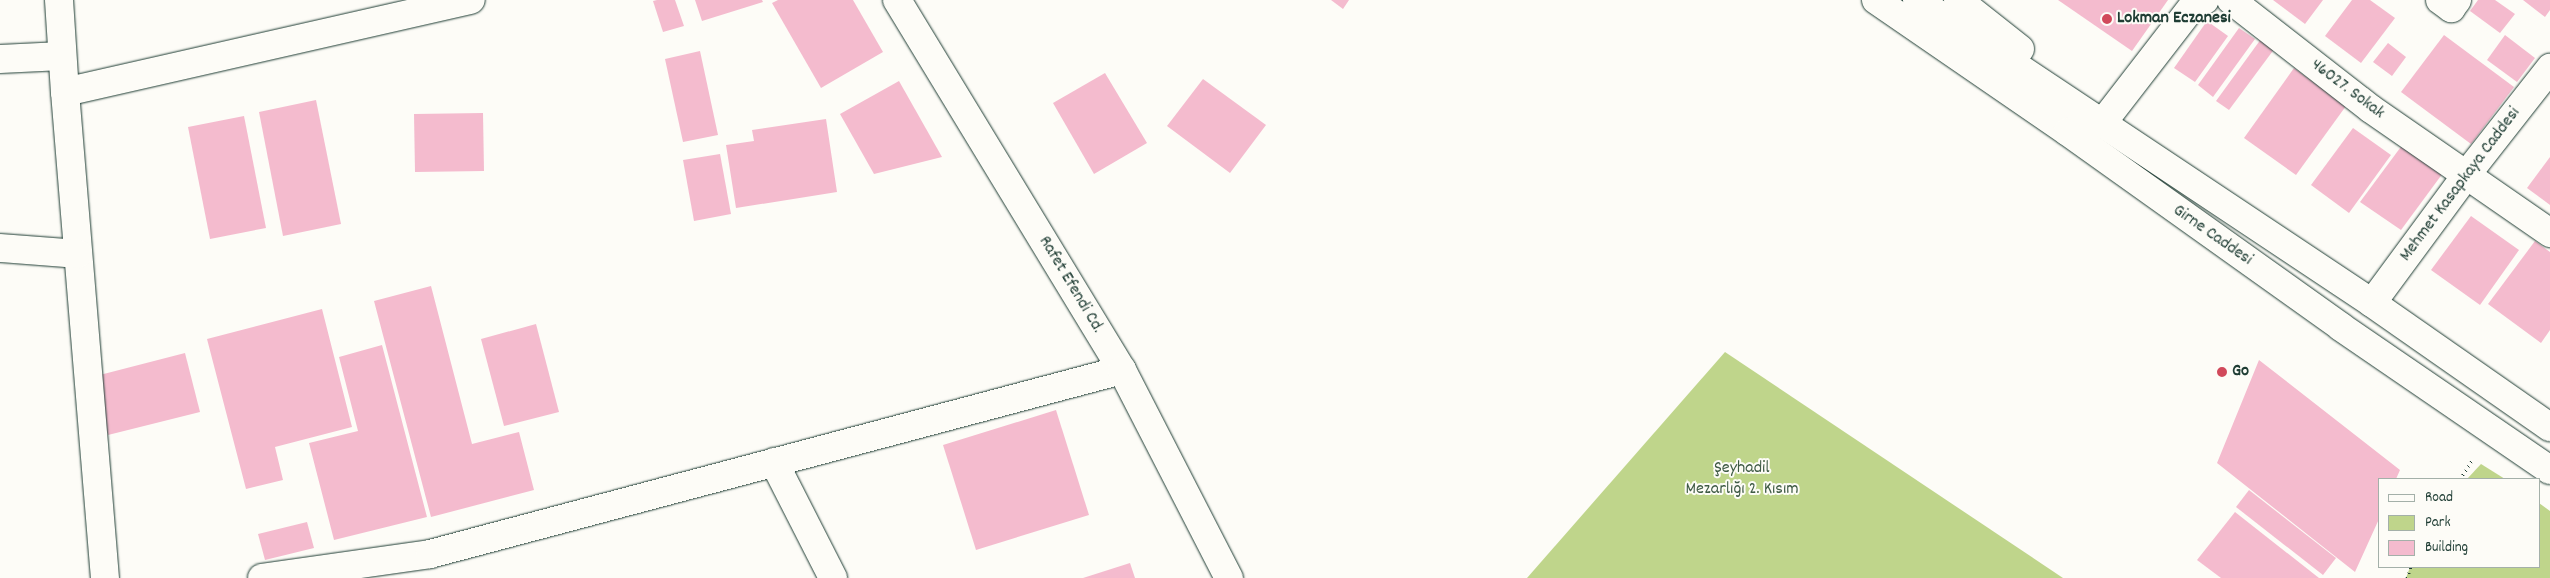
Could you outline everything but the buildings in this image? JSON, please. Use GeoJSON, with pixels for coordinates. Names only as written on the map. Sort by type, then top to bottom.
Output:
{"type":"FeatureCollection","features":[{"type":"Feature","properties":{"kind":"street"},"geometry":{"type":"LineString","coordinates":[[59,0],[105,578]]}},
{"type":"Feature","properties":{"kind":"street"},"geometry":{"type":"LineString","coordinates":[[65,92],[471,0]]}},
{"type":"Feature","properties":{"kind":"street","name":"Rafet Efendi Cd."},"geometry":{"type":"LineString","coordinates":[[897,0],[1122,370],[1229,578]]}},
{"type":"Feature","properties":{"kind":"street","name":"Girne Caddesi"},"geometry":{"type":"LineString","coordinates":[[1876,0],[2068,132],[2341,327],[2550,470]]}},
{"type":"Feature","properties":{"kind":"street","name":"Girne Caddesi"},"geometry":{"type":"LineString","coordinates":[[1917,0],[2372,303],[2550,427]]}},
{"type":"Feature","properties":{"kind":"street","name":"Girne Caddesi"},"geometry":{"type":"LineString","coordinates":[[1958,0],[2164,164]]}},
{"type":"Feature","properties":{"kind":"street"},"geometry":{"type":"LineString","coordinates":[[2107,117],[2196,2],[2205,0]]}},
{"type":"Feature","properties":{"kind":"street","name":"46027. Sokak"},"geometry":{"type":"LineString","coordinates":[[2231,0],[2371,109],[2550,233]]}},
{"type":"Feature","properties":{"kind":"street"},"geometry":{"type":"LineString","coordinates":[[2440,0],[2451,8],[2457,0]]}},
{"type":"Feature","properties":{"kind":"street"},"geometry":{"type":"LineString","coordinates":[[0,59],[62,56]]}},
{"type":"Feature","properties":{"kind":"street","name":"Mehmet Kasapkaya Caddesi"},"geometry":{"type":"LineString","coordinates":[[2372,303],[2467,174],[2550,68]]}},
{"type":"Feature","properties":{"kind":"street"},"geometry":{"type":"LineString","coordinates":[[0,248],[78,254]]}},
{"type":"Feature","properties":{"kind":"street"},"geometry":{"type":"LineString","coordinates":[[262,578],[430,554],[1122,370]]}},
{"type":"Feature","properties":{"kind":"street"},"geometry":{"type":"LineString","coordinates":[[774,462],[833,578]]}},
{"type":"Feature","properties":{"kind":"green space","name":"Şeyhadil Mezarlığı 2. Kısım"},"geometry":{"type":"Polygon","coordinates":[[[1725,352],[2063,578],[1527,578],[1725,352]]]}},
{"type":"Feature","properties":{"kind":"green space"},"geometry":{"type":"Polygon","coordinates":[[[2481,464],[2503,478],[2468,478],[2481,464]]]}},
{"type":"Feature","properties":{"kind":"green space"},"geometry":{"type":"Polygon","coordinates":[[[2540,504],[2550,511],[2550,578],[2406,578],[2410,568],[2540,568],[2540,504]]]}},
{"type":"Feature","properties":{"kind":"place","name":"Lokman Eczanesi"},"geometry":{"type":"Point","coordinates":[2107,19]}},
{"type":"Feature","properties":{"kind":"place","name":"Go"},"geometry":{"type":"Point","coordinates":[2222,372]}}]}
